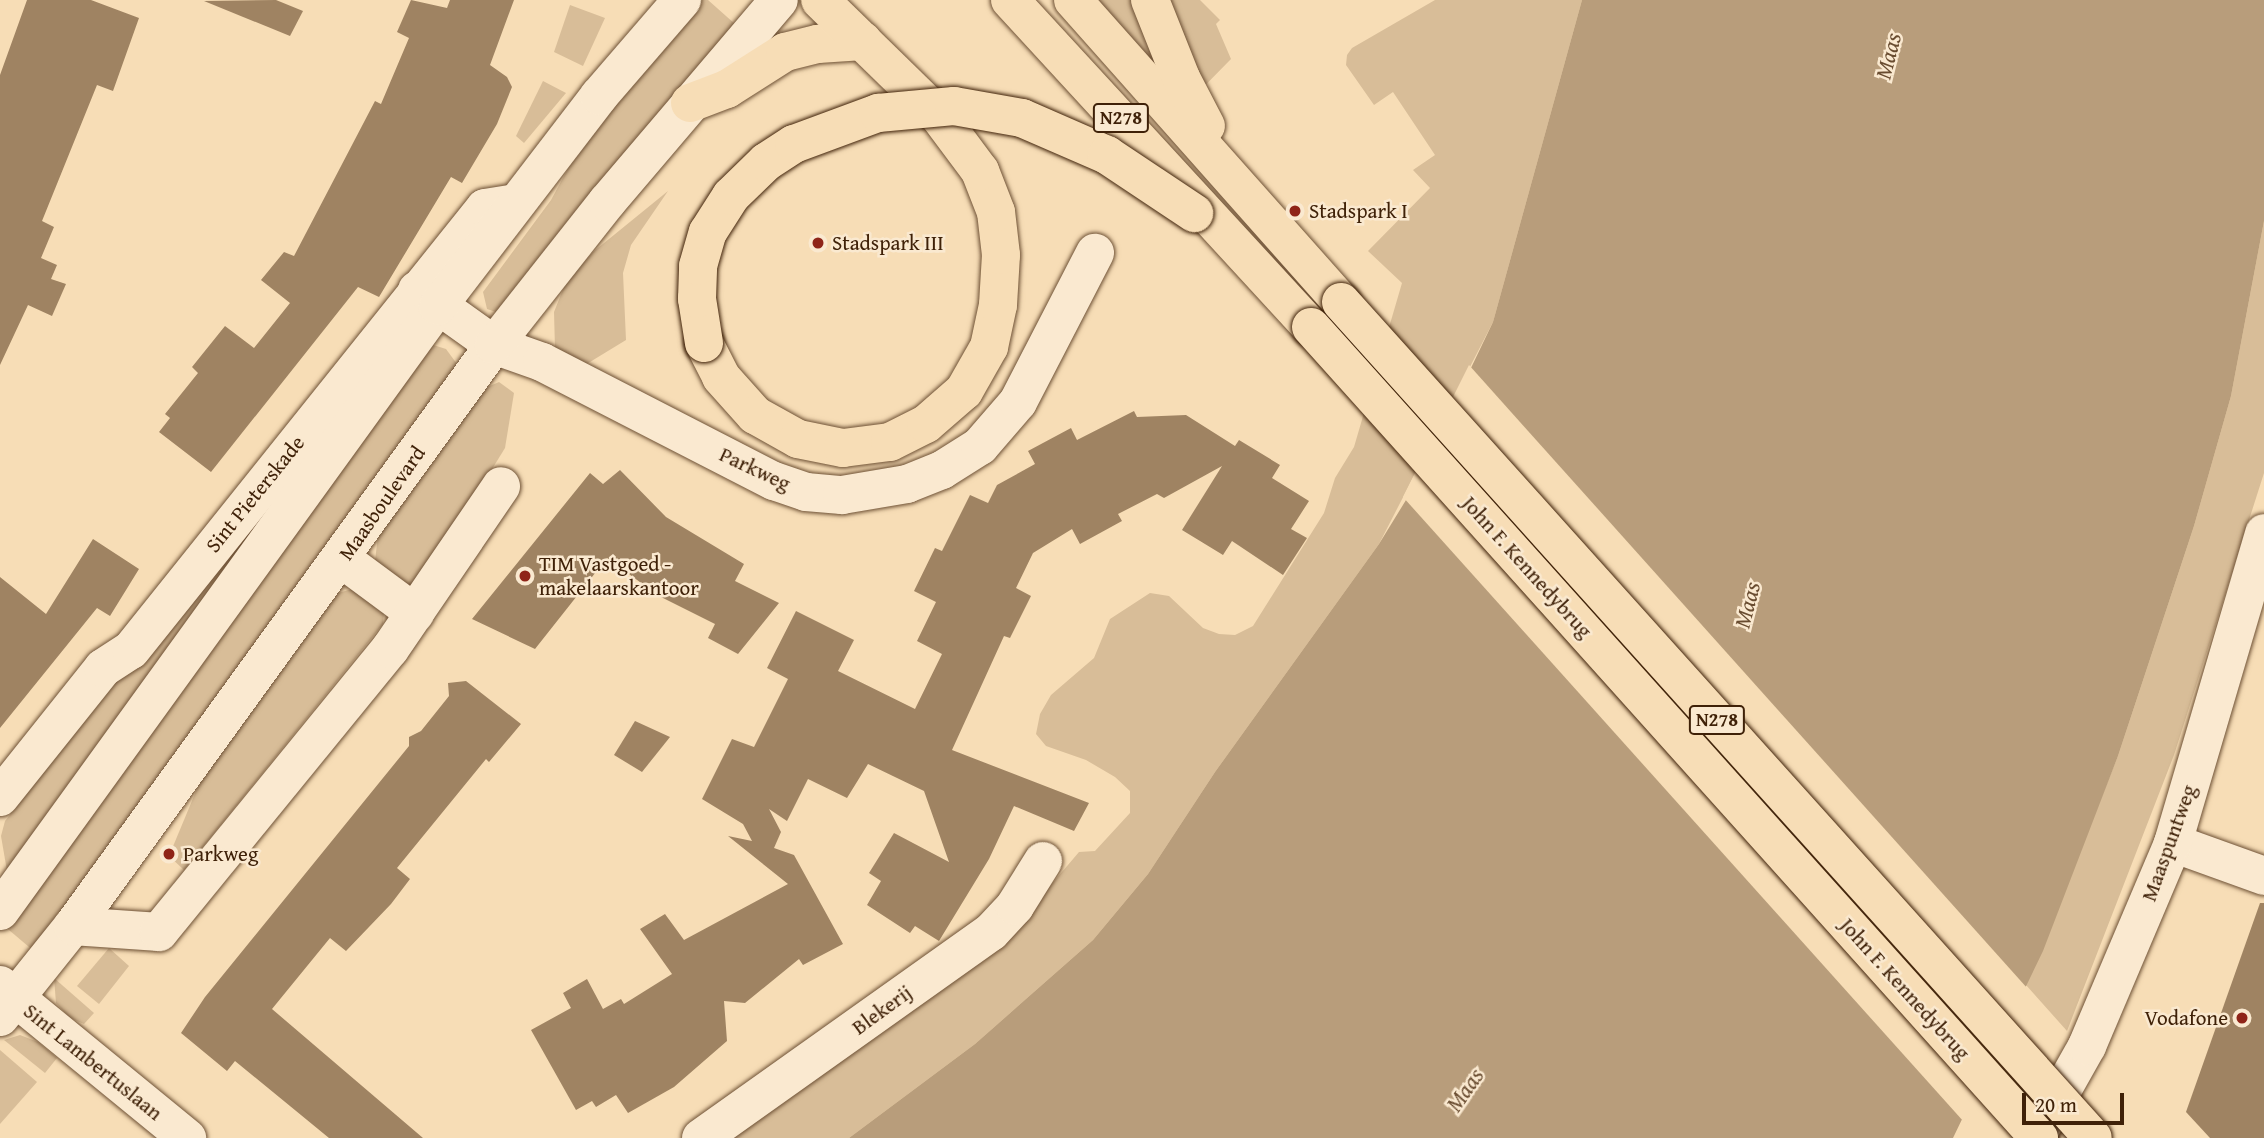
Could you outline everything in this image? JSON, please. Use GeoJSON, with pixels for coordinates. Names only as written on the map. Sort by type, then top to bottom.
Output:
{"type":"FeatureCollection","features":[{"type":"Feature","properties":{"kind":"main road"},"geometry":{"type":"LineString","coordinates":[[820,0],[863,41],[939,116],[969,154],[989,191],[998,221],[1001,278],[994,330],[983,361],[964,391],[916,430],[872,446],[827,447],[782,433],[755,415],[721,377],[704,343],[698,311],[698,266],[708,232],[731,196],[766,162],[794,144],[894,110],[968,107],[1062,133],[1128,168],[1229,238]]}},
{"type":"Feature","properties":{"kind":"main road","name":"John F. Kennedybrug"},"geometry":{"type":"LineString","coordinates":[[1010,0],[1229,238],[2037,1138]]}},
{"type":"Feature","properties":{"kind":"main road","name":"John F. Kennedybrug"},"geometry":{"type":"LineString","coordinates":[[1073,0],[1258,210],[2093,1138]]}},
{"type":"Feature","properties":{"kind":"main road"},"geometry":{"type":"LineString","coordinates":[[1150,0],[1184,85],[1258,210]]}},
{"type":"Feature","properties":{"kind":"main road"},"geometry":{"type":"LineString","coordinates":[[690,103],[727,89],[761,63],[785,52],[863,41]]}},
{"type":"Feature","properties":{"kind":"street"},"geometry":{"type":"LineString","coordinates":[[0,908],[427,298],[515,203],[682,0]]}},
{"type":"Feature","properties":{"kind":"street","name":"Maasboulevard"},"geometry":{"type":"LineString","coordinates":[[5,1000],[73,926],[342,559],[494,345],[690,103],[779,0]]}},
{"type":"Feature","properties":{"kind":"street","name":"Parkweg"},"geometry":{"type":"LineString","coordinates":[[427,298],[494,345],[542,362],[792,488],[842,495],[887,491],[942,470],[993,433],[1027,387],[1095,253]]}},
{"type":"Feature","properties":{"kind":"street","name":"Sint Pieterskade"},"geometry":{"type":"LineString","coordinates":[[0,797],[103,668],[131,650],[427,298]]}},
{"type":"Feature","properties":{"kind":"street"},"geometry":{"type":"LineString","coordinates":[[73,926],[159,932],[415,613],[501,486]]}},
{"type":"Feature","properties":{"kind":"street","name":"Maaspuntweg"},"geometry":{"type":"LineString","coordinates":[[2037,1138],[2087,1046],[2173,843],[2264,533]]}},
{"type":"Feature","properties":{"kind":"street"},"geometry":{"type":"LineString","coordinates":[[342,559],[415,613]]}},
{"type":"Feature","properties":{"kind":"street"},"geometry":{"type":"LineString","coordinates":[[2173,843],[2264,876]]}},
{"type":"Feature","properties":{"kind":"street","name":"Blekerij"},"geometry":{"type":"LineString","coordinates":[[701,1138],[991,932],[1015,906],[1043,861]]}},
{"type":"Feature","properties":{"kind":"street","name":"Sint Lambertuslaan"},"geometry":{"type":"LineString","coordinates":[[5,1000],[187,1138]]}},
{"type":"Feature","properties":{"kind":"shaded area"},"geometry":{"type":"Polygon","coordinates":[[[694,0],[708,0],[735,24],[499,313],[487,309],[483,292],[551,200],[601,108],[694,0]]]}},
{"type":"Feature","properties":{"kind":"shaded area"},"geometry":{"type":"Polygon","coordinates":[[[1061,0],[1200,0],[1220,20],[1216,24],[1231,59],[1178,113],[1061,0]]]}},
{"type":"Feature","properties":{"kind":"shaded area"},"geometry":{"type":"Polygon","coordinates":[[[1435,0],[1582,0],[1493,322],[1379,544],[1215,772],[1148,874],[1093,940],[975,1044],[849,1138],[731,1138],[1039,899],[1079,852],[1095,851],[1130,813],[1130,791],[1115,777],[1086,760],[1046,746],[1036,734],[1040,714],[1051,695],[1094,658],[1110,619],[1150,593],[1169,596],[1203,628],[1219,634],[1235,635],[1253,626],[1324,513],[1335,478],[1354,447],[1402,283],[1368,251],[1430,188],[1413,170],[1435,155],[1393,92],[1374,105],[1346,65],[1347,55],[1352,48],[1435,0]]]}},
{"type":"Feature","properties":{"kind":"shaded area"},"geometry":{"type":"Polygon","coordinates":[[[570,5],[605,18],[583,66],[554,52],[570,5]]]}},
{"type":"Feature","properties":{"kind":"shaded area"},"geometry":{"type":"Polygon","coordinates":[[[543,81],[566,93],[524,143],[516,136],[543,81]]]}},
{"type":"Feature","properties":{"kind":"shaded area"},"geometry":{"type":"Polygon","coordinates":[[[668,191],[631,245],[623,273],[626,340],[585,365],[555,349],[554,312],[566,282],[593,252],[668,191]]]}},
{"type":"Feature","properties":{"kind":"shaded area"},"geometry":{"type":"Polygon","coordinates":[[[2264,221],[2264,473],[2174,755],[2067,1031],[2026,985],[2118,756],[2194,526],[2231,396],[2264,221]]]}},
{"type":"Feature","properties":{"kind":"shaded area"},"geometry":{"type":"Polygon","coordinates":[[[430,344],[446,349],[457,364],[35,952],[3,925],[430,344]]]}},
{"type":"Feature","properties":{"kind":"shaded area"},"geometry":{"type":"Polygon","coordinates":[[[394,350],[7,871],[1,836],[5,821],[125,670],[394,350]]]}},
{"type":"Feature","properties":{"kind":"shaded area"},"geometry":{"type":"Polygon","coordinates":[[[499,382],[514,393],[505,448],[417,591],[375,561],[378,536],[485,388],[499,382]]]}},
{"type":"Feature","properties":{"kind":"shaded area"},"geometry":{"type":"Polygon","coordinates":[[[356,588],[384,612],[383,624],[184,870],[169,856],[199,784],[338,593],[356,588]]]}},
{"type":"Feature","properties":{"kind":"shaded area"},"geometry":{"type":"Polygon","coordinates":[[[109,948],[129,966],[99,1004],[77,986],[109,948]]]}},
{"type":"Feature","properties":{"kind":"shaded area"},"geometry":{"type":"Polygon","coordinates":[[[54,978],[94,1013],[84,1024],[70,1018],[56,1003],[54,978]]]}},
{"type":"Feature","properties":{"kind":"shaded area"},"geometry":{"type":"Polygon","coordinates":[[[20,1035],[38,1042],[57,1058],[45,1073],[4,1040],[20,1035]]]}},
{"type":"Feature","properties":{"kind":"shaded area"},"geometry":{"type":"Polygon","coordinates":[[[0,1050],[37,1082],[0,1124],[0,1050]]]}},
{"type":"Feature","properties":{"kind":"water","name":"Maas"},"geometry":{"type":"Polygon","coordinates":[[[1582,0],[2264,0],[2264,221],[2231,396],[2194,526],[2118,756],[2043,951],[1953,1138],[849,1138],[975,1044],[1093,940],[1148,874],[1215,772],[1379,544],[1414,487],[1493,322],[1582,0]]]}},
{"type":"Feature","properties":{"kind":"pier"},"geometry":{"type":"Polygon","coordinates":[[[1469,365],[2028,989],[1964,1122],[1403,497],[1469,365]]]}},
{"type":"Feature","properties":{"kind":"building"},"geometry":{"type":"Polygon","coordinates":[[[27,0],[91,0],[139,18],[113,91],[97,85],[42,221],[54,227],[41,258],[57,265],[51,279],[66,284],[52,316],[28,305],[0,365],[0,75],[27,0]]]}},
{"type":"Feature","properties":{"kind":"building"},"geometry":{"type":"Polygon","coordinates":[[[276,0],[303,11],[290,36],[204,1],[276,0]]]}},
{"type":"Feature","properties":{"kind":"building"},"geometry":{"type":"Polygon","coordinates":[[[411,0],[447,8],[450,0],[514,0],[490,65],[507,77],[512,87],[497,124],[462,183],[451,177],[379,297],[358,287],[211,472],[159,432],[170,418],[165,414],[198,373],[192,367],[225,326],[254,348],[290,303],[261,280],[284,252],[294,256],[375,101],[381,104],[409,38],[397,32],[411,0]]]}},
{"type":"Feature","properties":{"kind":"building"},"geometry":{"type":"Polygon","coordinates":[[[1134,411],[1137,417],[1186,415],[1235,446],[1239,440],[1280,465],[1272,478],[1309,501],[1291,529],[1307,538],[1283,575],[1232,541],[1223,555],[1182,530],[1222,466],[1164,498],[1157,494],[1118,514],[1122,521],[1080,544],[1072,529],[1033,553],[1016,588],[1031,596],[1010,638],[1004,636],[952,750],[1089,803],[1074,831],[1014,806],[989,859],[939,941],[915,926],[910,933],[867,905],[881,881],[869,873],[894,833],[949,862],[924,791],[868,764],[847,798],[808,779],[787,821],[769,809],[781,832],[774,848],[794,855],[843,944],[803,965],[799,959],[745,1003],[724,1001],[727,1041],[674,1087],[628,1113],[616,1095],[596,1107],[592,1101],[576,1110],[531,1030],[571,1008],[563,993],[587,979],[603,1009],[621,999],[624,1004],[672,974],[640,929],[665,914],[684,940],[788,884],[728,836],[752,841],[743,824],[702,799],[732,739],[754,747],[788,679],[767,668],[796,611],[854,640],[838,671],[915,709],[942,654],[917,641],[936,602],[914,591],[935,548],[942,551],[970,495],[988,503],[997,485],[1035,464],[1028,451],[1071,428],[1077,440],[1134,411]]]}},
{"type":"Feature","properties":{"kind":"building"},"geometry":{"type":"Polygon","coordinates":[[[620,470],[666,517],[744,564],[735,581],[779,603],[738,654],[708,638],[715,624],[659,596],[607,558],[535,649],[472,619],[590,473],[603,484],[620,470]]]}},
{"type":"Feature","properties":{"kind":"building"},"geometry":{"type":"Polygon","coordinates":[[[93,539],[139,569],[110,616],[97,608],[0,728],[0,577],[46,614],[93,539]]]}},
{"type":"Feature","properties":{"kind":"building"},"geometry":{"type":"Polygon","coordinates":[[[466,681],[521,724],[489,762],[486,759],[397,868],[410,879],[391,904],[346,951],[330,938],[272,1009],[423,1138],[329,1138],[235,1061],[227,1071],[181,1033],[205,997],[409,746],[409,737],[421,731],[449,696],[448,683],[466,681]]]}},
{"type":"Feature","properties":{"kind":"building"},"geometry":{"type":"Polygon","coordinates":[[[635,721],[670,737],[642,772],[614,755],[635,721]]]}},
{"type":"Feature","properties":{"kind":"building","name":"Vodafone"},"geometry":{"type":"Polygon","coordinates":[[[2260,903],[2264,903],[2264,1138],[2210,1138],[2186,1112],[2260,903]]]}},
{"type":"Feature","properties":{"kind":"place","name":"Stadspark I"},"geometry":{"type":"Point","coordinates":[1295,211]}},
{"type":"Feature","properties":{"kind":"place","name":"Stadspark III"},"geometry":{"type":"Point","coordinates":[818,243]}},
{"type":"Feature","properties":{"kind":"place","name":"TIM Vastgoed - makelaarskantoor"},"geometry":{"type":"Point","coordinates":[525,576]}},
{"type":"Feature","properties":{"kind":"place","name":"Parkweg"},"geometry":{"type":"Point","coordinates":[169,854]}},
{"type":"Feature","properties":{"kind":"place","name":"Vodafone"},"geometry":{"type":"Point","coordinates":[2242,1018]}}]}
